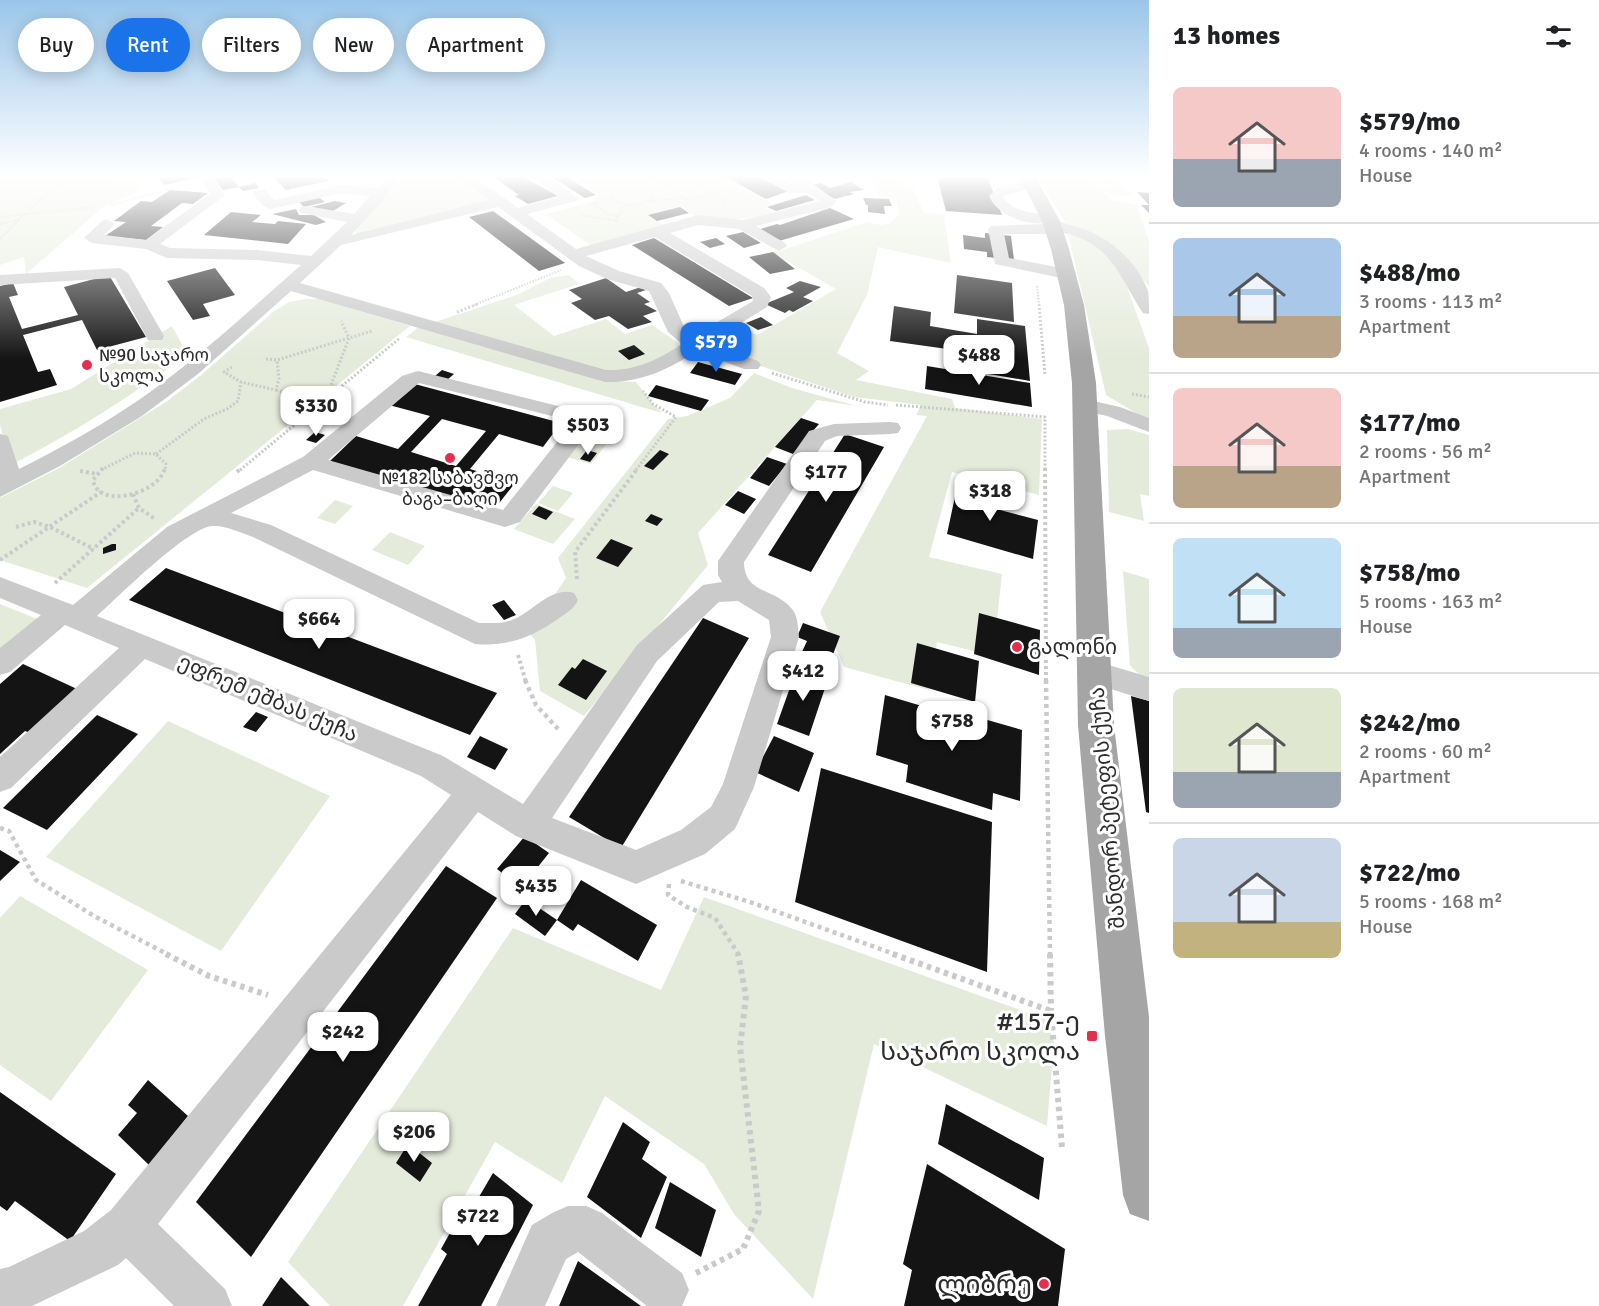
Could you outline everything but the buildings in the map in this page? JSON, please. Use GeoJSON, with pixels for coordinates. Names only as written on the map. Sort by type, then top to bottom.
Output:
{"type":"FeatureCollection","features":[{"type":"Feature","properties":{"kind":"main road","name":"შანდორ პეტეფის ქუჩა"},"geometry":{"type":"LineString","coordinates":[[1052,237],[1051,271],[1074,305],[1083,372],[1096,725],[1127,1025],[1149,1195]]}},
{"type":"Feature","properties":{"kind":"street"},"geometry":{"type":"LineString","coordinates":[[93,237],[149,245],[167,253],[257,255],[314,261]]}},
{"type":"Feature","properties":{"kind":"street"},"geometry":{"type":"LineString","coordinates":[[149,245],[160,237]]}},
{"type":"Feature","properties":{"kind":"street"},"geometry":{"type":"LineString","coordinates":[[7,485],[135,412],[192,369],[339,237]]}},
{"type":"Feature","properties":{"kind":"street"},"geometry":{"type":"LineString","coordinates":[[336,240],[361,237]]}},
{"type":"Feature","properties":{"kind":"street"},"geometry":{"type":"LineString","coordinates":[[548,237],[579,259],[613,275],[655,288],[660,292],[677,332],[694,344],[751,365]]}},
{"type":"Feature","properties":{"kind":"street"},"geometry":{"type":"LineString","coordinates":[[579,259],[642,237]]}},
{"type":"Feature","properties":{"kind":"street"},"geometry":{"type":"LineString","coordinates":[[288,285],[605,376],[632,376],[667,361],[761,303],[762,297],[758,292],[673,237]]}},
{"type":"Feature","properties":{"kind":"street"},"geometry":{"type":"LineString","coordinates":[[763,237],[778,246]]}},
{"type":"Feature","properties":{"kind":"street"},"geometry":{"type":"LineString","coordinates":[[997,237],[1001,261],[1051,271]]}},
{"type":"Feature","properties":{"kind":"street"},"geometry":{"type":"LineString","coordinates":[[1090,237],[1109,247],[1123,263],[1148,305]]}},
{"type":"Feature","properties":{"kind":"street"},"geometry":{"type":"LineString","coordinates":[[0,280],[120,273],[155,336]]}},
{"type":"Feature","properties":{"kind":"street"},"geometry":{"type":"LineString","coordinates":[[0,664],[186,527],[311,462],[402,383],[418,377],[571,415],[580,420],[580,428],[511,516],[505,519],[311,462]]}},
{"type":"Feature","properties":{"kind":"street"},"geometry":{"type":"LineString","coordinates":[[1084,405],[1113,411],[1149,426]]}},
{"type":"Feature","properties":{"kind":"street"},"geometry":{"type":"LineString","coordinates":[[742,591],[731,575],[730,561],[817,436],[834,430],[890,428]]}},
{"type":"Feature","properties":{"kind":"street"},"geometry":{"type":"LineString","coordinates":[[0,441],[9,472],[7,485]]}},
{"type":"Feature","properties":{"kind":"street"},"geometry":{"type":"LineString","coordinates":[[186,527],[215,518],[262,531],[475,633],[491,636],[511,634],[564,600]]}},
{"type":"Feature","properties":{"kind":"street","name":"ეფრემ ეშბას ქუჩა"},"geometry":{"type":"LineString","coordinates":[[0,587],[432,766],[528,825],[636,867],[693,842],[723,819],[738,787],[785,637],[782,616],[770,606],[742,591]]}},
{"type":"Feature","properties":{"kind":"street"},"geometry":{"type":"LineString","coordinates":[[528,825],[647,653],[712,592],[742,591]]}},
{"type":"Feature","properties":{"kind":"street"},"geometry":{"type":"LineString","coordinates":[[0,778],[141,645]]}},
{"type":"Feature","properties":{"kind":"street"},"geometry":{"type":"LineString","coordinates":[[1095,673],[1149,689]]}},
{"type":"Feature","properties":{"kind":"street"},"geometry":{"type":"LineString","coordinates":[[0,1293],[13,1290],[101,1248],[127,1226],[474,791]]}},
{"type":"Feature","properties":{"kind":"street"},"geometry":{"type":"LineString","coordinates":[[127,1226],[208,1306]]}},
{"type":"Feature","properties":{"kind":"street"},"geometry":{"type":"LineString","coordinates":[[520,1306],[549,1242],[568,1229],[586,1229],[664,1290]]}},
{"type":"Feature","properties":{"kind":"path"},"geometry":{"type":"LineString","coordinates":[[235,474],[422,323],[510,292],[579,259]]}},
{"type":"Feature","properties":{"kind":"path"},"geometry":{"type":"LineString","coordinates":[[1045,375],[1051,271]]}},
{"type":"Feature","properties":{"kind":"path"},"geometry":{"type":"LineString","coordinates":[[321,294],[323,303],[340,319],[349,338],[331,385],[336,391]]}},
{"type":"Feature","properties":{"kind":"path"},"geometry":{"type":"LineString","coordinates":[[266,359],[277,360],[334,343]]}},
{"type":"Feature","properties":{"kind":"path"},"geometry":{"type":"LineString","coordinates":[[276,390],[279,386],[280,374],[277,360]]}},
{"type":"Feature","properties":{"kind":"path"},"geometry":{"type":"LineString","coordinates":[[232,367],[224,372],[241,382],[322,402]]}},
{"type":"Feature","properties":{"kind":"path"},"geometry":{"type":"LineString","coordinates":[[774,373],[865,402],[1045,417],[1045,608],[1051,1011],[1062,1148]]}},
{"type":"Feature","properties":{"kind":"path"},"geometry":{"type":"LineString","coordinates":[[564,600],[576,584],[578,569],[575,552],[676,417],[653,404],[632,376]]}},
{"type":"Feature","properties":{"kind":"path"},"geometry":{"type":"LineString","coordinates":[[156,454],[204,419],[227,410],[238,401],[241,382]]}},
{"type":"Feature","properties":{"kind":"path"},"geometry":{"type":"LineString","coordinates":[[156,454],[166,464],[162,477],[155,484],[133,494],[110,495],[96,488],[94,481],[103,467],[123,456],[156,454]]}},
{"type":"Feature","properties":{"kind":"path"},"geometry":{"type":"LineString","coordinates":[[0,560],[101,492]]}},
{"type":"Feature","properties":{"kind":"path"},"geometry":{"type":"LineString","coordinates":[[133,494],[139,508],[186,527]]}},
{"type":"Feature","properties":{"kind":"path"},"geometry":{"type":"LineString","coordinates":[[35,600],[139,508]]}},
{"type":"Feature","properties":{"kind":"path"},"geometry":{"type":"LineString","coordinates":[[16,527],[34,522],[50,527],[94,549]]}},
{"type":"Feature","properties":{"kind":"path"},"geometry":{"type":"LineString","coordinates":[[511,634],[532,701],[546,720],[565,734],[585,742]]}},
{"type":"Feature","properties":{"kind":"path"},"geometry":{"type":"LineString","coordinates":[[0,828],[9,831],[36,880],[94,916],[209,976],[304,1005]]}},
{"type":"Feature","properties":{"kind":"path"},"geometry":{"type":"LineString","coordinates":[[664,1290],[743,1249],[759,1211],[740,1047],[746,996],[738,952],[715,918],[687,908],[668,895],[670,877],[750,903],[1051,1011]]}},
{"type":"Feature","properties":{"kind":"green space"},"geometry":{"type":"Polygon","coordinates":[[[0,237],[69,237],[26,274],[24,257],[0,265],[0,237]]]}},
{"type":"Feature","properties":{"kind":"green space"},"geometry":{"type":"Polygon","coordinates":[[[579,237],[627,237],[593,247],[579,237]]]}},
{"type":"Feature","properties":{"kind":"green space"},"geometry":{"type":"Polygon","coordinates":[[[822,237],[947,237],[951,263],[878,247],[867,295],[837,353],[869,371],[856,380],[952,399],[955,408],[1042,419],[1039,495],[952,472],[929,557],[1002,574],[993,656],[937,642],[929,690],[844,667],[820,612],[927,416],[916,415],[921,405],[854,397],[739,359],[709,346],[737,325],[757,335],[836,289],[773,253],[822,237]]]}},
{"type":"Feature","properties":{"kind":"green space"},"geometry":{"type":"Polygon","coordinates":[[[1069,237],[1086,238],[1118,262],[1149,348],[1149,421],[1106,395],[1069,237]]]}},
{"type":"Feature","properties":{"kind":"green space"},"geometry":{"type":"Polygon","coordinates":[[[1098,237],[1148,237],[1149,286],[1121,256],[1098,237]]]}},
{"type":"Feature","properties":{"kind":"green space"},"geometry":{"type":"Polygon","coordinates":[[[569,275],[579,284],[514,305],[554,336],[606,319],[625,334],[652,325],[677,342],[680,348],[670,356],[616,375],[435,322],[519,294],[550,278],[569,275]]]}},
{"type":"Feature","properties":{"kind":"green space"},"geometry":{"type":"Polygon","coordinates":[[[320,299],[410,326],[87,588],[0,560],[0,498],[59,468],[166,402],[200,376],[273,312],[289,302],[320,299]]]}},
{"type":"Feature","properties":{"kind":"green space"},"geometry":{"type":"Polygon","coordinates":[[[172,326],[187,354],[102,413],[11,465],[0,425],[0,409],[71,389],[172,326]]]}},
{"type":"Feature","properties":{"kind":"green space"},"geometry":{"type":"Polygon","coordinates":[[[419,327],[611,381],[636,382],[662,413],[406,337],[419,327]]]}},
{"type":"Feature","properties":{"kind":"green space"},"geometry":{"type":"Polygon","coordinates":[[[754,373],[792,388],[857,406],[817,400],[698,533],[708,565],[584,716],[540,691],[535,640],[516,618],[549,603],[566,578],[558,558],[668,419],[687,416],[730,398],[754,373]]]}},
{"type":"Feature","properties":{"kind":"green space"},"geometry":{"type":"Polygon","coordinates":[[[1128,429],[1149,435],[1149,496],[1140,494],[1144,521],[1109,512],[1107,430],[1128,429]]]}},
{"type":"Feature","properties":{"kind":"green space"},"geometry":{"type":"Polygon","coordinates":[[[588,431],[611,438],[591,464],[567,457],[588,431]]]}},
{"type":"Feature","properties":{"kind":"green space"},"geometry":{"type":"Polygon","coordinates":[[[553,486],[573,493],[558,511],[538,503],[553,486]]]}},
{"type":"Feature","properties":{"kind":"green space"},"geometry":{"type":"Polygon","coordinates":[[[335,500],[353,506],[335,524],[317,518],[335,500]]]}},
{"type":"Feature","properties":{"kind":"green space"},"geometry":{"type":"Polygon","coordinates":[[[536,504],[575,519],[553,544],[514,529],[536,504]]]}},
{"type":"Feature","properties":{"kind":"green space"},"geometry":{"type":"Polygon","coordinates":[[[390,532],[425,546],[408,565],[372,550],[390,532]]]}},
{"type":"Feature","properties":{"kind":"green space"},"geometry":{"type":"Polygon","coordinates":[[[1123,571],[1149,579],[1149,677],[1139,674],[1130,666],[1123,571]]]}},
{"type":"Feature","properties":{"kind":"green space"},"geometry":{"type":"Polygon","coordinates":[[[0,604],[45,622],[0,658],[0,604]]]}},
{"type":"Feature","properties":{"kind":"green space"},"geometry":{"type":"Polygon","coordinates":[[[168,721],[330,796],[221,951],[46,857],[168,721]]]}},
{"type":"Feature","properties":{"kind":"green space"},"geometry":{"type":"Polygon","coordinates":[[[20,896],[148,970],[51,1101],[0,1065],[0,918],[20,896]]]}},
{"type":"Feature","properties":{"kind":"green space"},"geometry":{"type":"Polygon","coordinates":[[[704,897],[1045,1019],[1054,1042],[1047,1126],[874,1044],[813,1299],[734,1214],[704,1164],[605,1096],[562,1183],[495,1142],[403,1306],[330,1306],[288,1262],[513,928],[661,990],[704,897]]]}},
{"type":"Feature","properties":{"kind":"place","name":"№90 საჯარო სკოლა"},"geometry":{"type":"Point","coordinates":[87,365]}},
{"type":"Feature","properties":{"kind":"place","name":"№182 საბავშვო ბაგა–ბაღი"},"geometry":{"type":"Point","coordinates":[450,458]}},
{"type":"Feature","properties":{"kind":"place","name":"გალონი"},"geometry":{"type":"Point","coordinates":[1017,647]}},
{"type":"Feature","properties":{"kind":"place","name":"#157-ე საჯარო სკოლა"},"geometry":{"type":"Point","coordinates":[1092,1036]}},
{"type":"Feature","properties":{"kind":"place","name":"ლიბრე"},"geometry":{"type":"Point","coordinates":[1044,1284]}}]}
